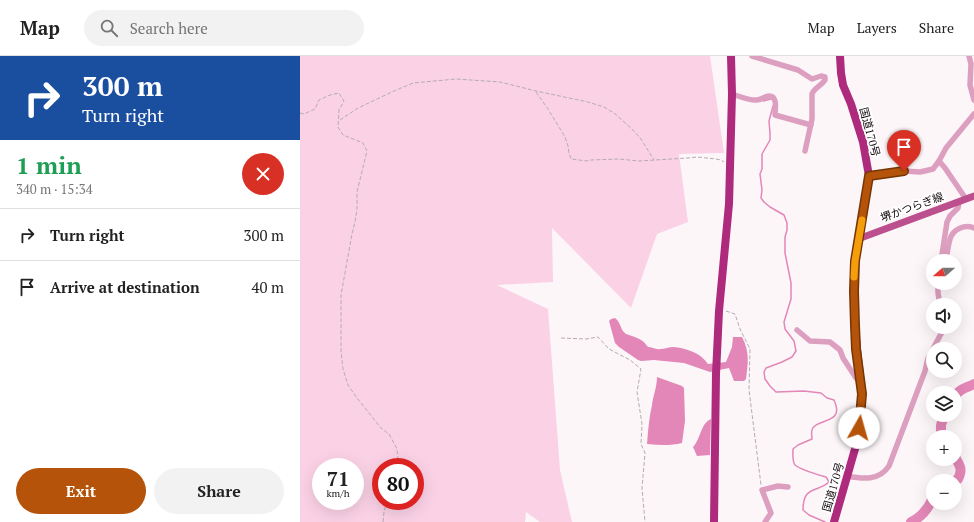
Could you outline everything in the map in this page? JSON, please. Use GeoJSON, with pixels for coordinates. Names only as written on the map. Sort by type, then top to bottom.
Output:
{"type":"FeatureCollection","features":[{"type":"Feature","properties":{"kind":"highway"},"geometry":{"type":"LineString","coordinates":[[714,522],[716,358],[730,166],[732,94],[731,56]]}},
{"type":"Feature","properties":{"kind":"highway","name":"国道170号"},"geometry":{"type":"LineString","coordinates":[[834,521],[857,442],[861,414],[862,394],[855,333],[855,261],[869,176],[863,142],[851,104],[843,85],[840,72],[840,56]]}},
{"type":"Feature","properties":{"kind":"main road","name":"堺かつらぎ線"},"geometry":{"type":"LineString","coordinates":[[858,239],[974,196]]}},
{"type":"Feature","properties":{"kind":"street"},"geometry":{"type":"LineString","coordinates":[[752,56],[798,70],[812,79],[821,76],[825,77],[822,84],[812,94],[812,119],[805,151]]}},
{"type":"Feature","properties":{"kind":"street"},"geometry":{"type":"LineString","coordinates":[[969,56],[971,64],[970,85],[974,100]]}},
{"type":"Feature","properties":{"kind":"street"},"geometry":{"type":"LineString","coordinates":[[732,94],[756,101],[769,96],[772,97],[774,98],[776,104],[775,115],[811,125]]}},
{"type":"Feature","properties":{"kind":"street"},"geometry":{"type":"LineString","coordinates":[[869,176],[904,171],[920,172],[933,169],[946,148],[974,114]]}},
{"type":"Feature","properties":{"kind":"street"},"geometry":{"type":"LineString","coordinates":[[939,161],[945,168],[962,200],[958,208],[950,216],[947,222],[942,254]]}},
{"type":"Feature","properties":{"kind":"street"},"geometry":{"type":"LineString","coordinates":[[947,254],[950,237],[956,231],[967,226],[974,228]]}},
{"type":"Feature","properties":{"kind":"street"},"geometry":{"type":"LineString","coordinates":[[797,330],[810,341],[830,342],[840,350],[847,365],[856,378],[861,382]]}},
{"type":"Feature","properties":{"kind":"street"},"geometry":{"type":"LineString","coordinates":[[847,476],[860,478],[874,477],[886,471],[925,371],[928,358],[941,334]]}},
{"type":"Feature","properties":{"kind":"street"},"geometry":{"type":"LineString","coordinates":[[765,522],[770,513],[762,490],[778,486],[788,487]]}},
{"type":"Feature","properties":{"kind":"path"},"geometry":{"type":"LineString","coordinates":[[339,120],[358,108],[414,83],[456,79],[500,82],[536,92],[588,102],[604,107],[614,113],[632,129],[641,139],[654,160]]}},
{"type":"Feature","properties":{"kind":"path"},"geometry":{"type":"LineString","coordinates":[[536,92],[565,138],[571,159],[587,161],[619,159],[638,161],[696,157],[721,160],[730,166]]}},
{"type":"Feature","properties":{"kind":"path"},"geometry":{"type":"LineString","coordinates":[[300,113],[304,114],[315,109],[320,100],[330,95],[339,93],[344,101],[339,110],[338,127],[344,135],[363,143],[367,151],[357,192],[355,222],[341,295],[341,351],[343,369],[348,385],[381,428],[389,434],[396,447],[398,458]]}},
{"type":"Feature","properties":{"kind":"path"},"geometry":{"type":"LineString","coordinates":[[719,308],[735,314],[740,329],[750,349],[749,390],[762,490]]}},
{"type":"Feature","properties":{"kind":"path"},"geometry":{"type":"LineString","coordinates":[[561,338],[586,339],[598,337],[609,349],[630,360],[641,369],[637,392],[642,424],[641,444],[645,453],[642,488],[646,522]]}},
{"type":"Feature","properties":{"kind":"path"},"geometry":{"type":"LineString","coordinates":[[383,522],[385,510]]}},
{"type":"Feature","properties":{"kind":"shaded area"},"geometry":{"type":"Polygon","coordinates":[[[300,56],[710,56],[724,153],[679,154],[688,222],[657,234],[631,308],[552,228],[553,282],[497,285],[548,309],[560,470],[572,522],[540,522],[526,512],[525,522],[300,522],[300,56]]]}},
{"type":"Feature","properties":{"kind":"shaded area"},"geometry":{"type":"Polygon","coordinates":[[[615,318],[626,334],[641,340],[648,347],[658,349],[673,347],[688,350],[697,354],[708,364],[726,362],[732,347],[733,337],[742,337],[745,342],[748,363],[746,379],[744,381],[734,381],[729,368],[710,372],[684,363],[638,360],[615,343],[609,321],[615,318]]]}},
{"type":"Feature","properties":{"kind":"shaded area"},"geometry":{"type":"Polygon","coordinates":[[[657,377],[684,388],[685,421],[682,443],[669,445],[647,444],[649,420],[657,377]]]}},
{"type":"Feature","properties":{"kind":"shaded area"},"geometry":{"type":"Polygon","coordinates":[[[711,419],[710,455],[697,456],[693,447],[696,444],[705,424],[711,419]]]}},
{"type":"Feature","properties":{"kind":"waterway"},"geometry":{"type":"LineString","coordinates":[[763,101],[771,99]]}},
{"type":"Feature","properties":{"kind":"waterway"},"geometry":{"type":"LineString","coordinates":[[773,106],[769,121],[770,140],[762,154],[762,169],[760,174],[762,190],[761,198],[770,207],[784,215],[787,223],[785,253],[791,283],[791,299],[784,322],[785,329],[794,341],[796,351],[792,357],[766,368],[764,372],[765,379],[776,392],[804,391],[821,393],[827,398],[834,400],[837,408],[836,414],[829,420],[814,426],[812,431],[812,439],[798,445],[793,449],[793,459],[795,465],[826,477],[829,482],[808,493],[805,497],[803,510],[809,515],[825,522]]}},
{"type":"Feature","properties":{"kind":"waterway"},"geometry":{"type":"LineString","coordinates":[[962,390],[974,384]]}},
{"type":"Feature","properties":{"kind":"waterway"},"geometry":{"type":"LineString","coordinates":[[941,430],[942,422]]}},
{"type":"Feature","properties":{"kind":"waterway"},"geometry":{"type":"LineString","coordinates":[[959,466],[960,474]]}},
{"type":"Feature","properties":{"kind":"waterway"},"geometry":{"type":"LineString","coordinates":[[911,522],[918,518],[926,510]]}},
{"type":"Feature","properties":{"kind":"slow traffic"},"geometry":{"type":"LineString","coordinates":[[854,277],[858,239],[862,220]]}},
{"type":"Feature","properties":{"kind":"route"},"geometry":{"type":"LineString","coordinates":[[859,428],[862,394],[856,349],[854,291],[855,261],[869,176],[904,171]]}}]}
